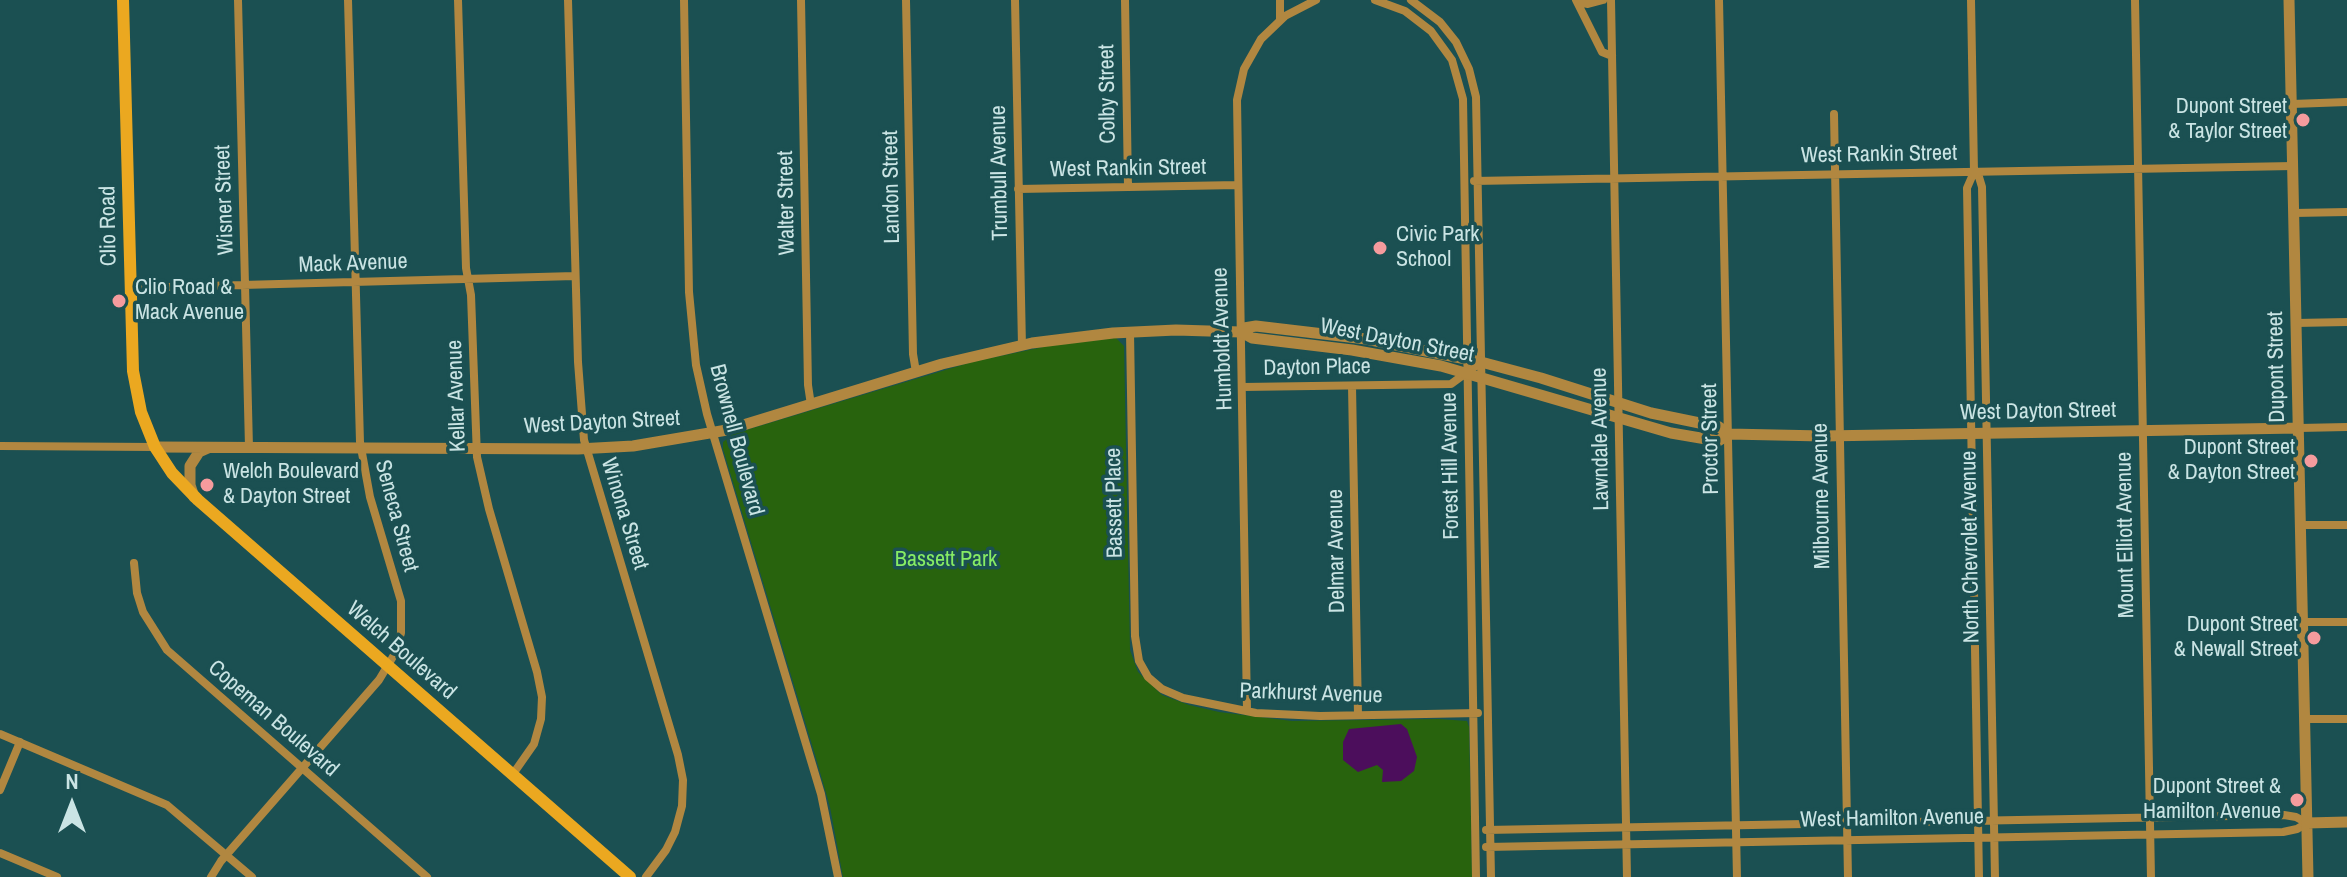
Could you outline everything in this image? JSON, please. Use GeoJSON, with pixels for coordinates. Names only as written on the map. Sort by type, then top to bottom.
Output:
{"type":"FeatureCollection","features":[{"type":"Feature","properties":{"kind":"main road","name":"Clio Road"},"geometry":{"type":"LineString","coordinates":[[123,0],[135,384],[143,420],[155,447]]}},
{"type":"Feature","properties":{"kind":"main road","name":"Welch Boulevard"},"geometry":{"type":"LineString","coordinates":[[155,447],[172,473],[194,497],[630,877]]}},
{"type":"Feature","properties":{"kind":"street","name":"Wisner Street"},"geometry":{"type":"LineString","coordinates":[[238,0],[249,447]]}},
{"type":"Feature","properties":{"kind":"street","name":"Seneca Street"},"geometry":{"type":"LineString","coordinates":[[211,877],[376,685],[400,637],[401,601],[367,487],[360,447],[348,0]]}},
{"type":"Feature","properties":{"kind":"street","name":"Kellar Avenue"},"geometry":{"type":"LineString","coordinates":[[458,0],[466,268],[471,295],[476,448],[485,496],[541,689],[541,719],[537,738],[528,757],[513,774]]}},
{"type":"Feature","properties":{"kind":"street","name":"Winona Street"},"geometry":{"type":"LineString","coordinates":[[568,0],[579,391],[585,449],[682,773],[682,806],[677,826],[666,850],[646,877]]}},
{"type":"Feature","properties":{"kind":"street","name":"Brownell Boulevard"},"geometry":{"type":"LineString","coordinates":[[684,0],[690,316],[699,379],[824,805],[838,877]]}},
{"type":"Feature","properties":{"kind":"street","name":"Walter Street"},"geometry":{"type":"LineString","coordinates":[[801,0],[811,405]]}},
{"type":"Feature","properties":{"kind":"street","name":"Landon Street"},"geometry":{"type":"LineString","coordinates":[[906,0],[913,354],[916,372]]}},
{"type":"Feature","properties":{"kind":"street","name":"Trumbull Avenue"},"geometry":{"type":"LineString","coordinates":[[1015,0],[1022,346]]}},
{"type":"Feature","properties":{"kind":"street","name":"Colby Street"},"geometry":{"type":"LineString","coordinates":[[1125,0],[1128,187]]}},
{"type":"Feature","properties":{"kind":"street"},"geometry":{"type":"LineString","coordinates":[[1280,0],[1280,20]]}},
{"type":"Feature","properties":{"kind":"street","name":"Humboldt Avenue"},"geometry":{"type":"LineString","coordinates":[[1247,711],[1237,107],[1242,76],[1256,45],[1280,20],[1316,0]]}},
{"type":"Feature","properties":{"kind":"street","name":"Forest Hill Avenue"},"geometry":{"type":"LineString","coordinates":[[1375,0],[1419,20],[1438,39],[1452,60],[1463,99],[1476,877]]}},
{"type":"Feature","properties":{"kind":"street","name":"Forest Hill Avenue"},"geometry":{"type":"LineString","coordinates":[[1411,0],[1427,10],[1459,47],[1476,97],[1491,877]]}},
{"type":"Feature","properties":{"kind":"street"},"geometry":{"type":"LineString","coordinates":[[1577,1],[1588,4],[1603,0]]}},
{"type":"Feature","properties":{"kind":"street","name":"Lawndale Avenue"},"geometry":{"type":"LineString","coordinates":[[1611,0],[1627,877]]}},
{"type":"Feature","properties":{"kind":"street","name":"Proctor Street"},"geometry":{"type":"LineString","coordinates":[[1719,0],[1737,877]]}},
{"type":"Feature","properties":{"kind":"street","name":"North Chevrolet Avenue"},"geometry":{"type":"LineString","coordinates":[[1971,0],[1974,172],[1967,185],[1979,877]]}},
{"type":"Feature","properties":{"kind":"street","name":"Mount Elliott Avenue"},"geometry":{"type":"LineString","coordinates":[[2135,0],[2151,877]]}},
{"type":"Feature","properties":{"kind":"street","name":"Dupont Street"},"geometry":{"type":"LineString","coordinates":[[2289,0],[2308,877]]}},
{"type":"Feature","properties":{"kind":"street"},"geometry":{"type":"LineString","coordinates":[[1577,1],[1602,52],[1612,56]]}},
{"type":"Feature","properties":{"kind":"street"},"geometry":{"type":"LineString","coordinates":[[2292,104],[2347,102]]}},
{"type":"Feature","properties":{"kind":"street","name":"Milbourne Avenue"},"geometry":{"type":"LineString","coordinates":[[1834,114],[1848,877]]}},
{"type":"Feature","properties":{"kind":"street","name":"West Rankin Street"},"geometry":{"type":"LineString","coordinates":[[1464,181],[2293,166]]}},
{"type":"Feature","properties":{"kind":"street","name":"North Chevrolet Avenue"},"geometry":{"type":"LineString","coordinates":[[1974,172],[1982,187],[1995,877]]}},
{"type":"Feature","properties":{"kind":"street","name":"West Rankin Street"},"geometry":{"type":"LineString","coordinates":[[1018,189],[1238,185]]}},
{"type":"Feature","properties":{"kind":"street"},"geometry":{"type":"LineString","coordinates":[[2294,213],[2347,212]]}},
{"type":"Feature","properties":{"kind":"street"},"geometry":{"type":"LineString","coordinates":[[1465,242],[1478,242]]}},
{"type":"Feature","properties":{"kind":"street","name":"Mack Avenue"},"geometry":{"type":"LineString","coordinates":[[131,288],[575,276]]}},
{"type":"Feature","properties":{"kind":"street"},"geometry":{"type":"LineString","coordinates":[[2296,323],[2347,322]]}},
{"type":"Feature","properties":{"kind":"street","name":"West Dayton Street"},"geometry":{"type":"LineString","coordinates":[[1241,332],[1247,327],[1256,326],[1348,336],[1467,359],[1664,417],[1717,426],[1729,434],[1839,436],[2347,427]]}},
{"type":"Feature","properties":{"kind":"street","name":"West Dayton Street"},"geometry":{"type":"LineString","coordinates":[[0,446],[585,449],[651,444],[713,433],[916,372],[1022,346],[1130,332],[1241,332],[1252,338],[1347,349],[1467,373],[1671,433],[1710,440],[1724,439],[1729,434]]}},
{"type":"Feature","properties":{"kind":"street","name":"Bassett Place"},"geometry":{"type":"LineString","coordinates":[[1130,332],[1135,636],[1137,655],[1144,672]]}},
{"type":"Feature","properties":{"kind":"street"},"geometry":{"type":"LineString","coordinates":[[1969,335],[1985,335]]}},
{"type":"Feature","properties":{"kind":"street"},"geometry":{"type":"LineString","coordinates":[[1347,349],[1348,336]]}},
{"type":"Feature","properties":{"kind":"street","name":"Dayton Place"},"geometry":{"type":"LineString","coordinates":[[1243,387],[1451,384],[1481,362]]}},
{"type":"Feature","properties":{"kind":"street","name":"Delmar Avenue"},"geometry":{"type":"LineString","coordinates":[[1352,386],[1358,715]]}},
{"type":"Feature","properties":{"kind":"street"},"geometry":{"type":"LineString","coordinates":[[1468,439],[1482,438]]}},
{"type":"Feature","properties":{"kind":"street"},"geometry":{"type":"LineString","coordinates":[[194,497],[190,485],[190,466],[199,452],[214,447]]}},
{"type":"Feature","properties":{"kind":"street"},"geometry":{"type":"LineString","coordinates":[[2301,525],[2347,525]]}},
{"type":"Feature","properties":{"kind":"street"},"geometry":{"type":"LineString","coordinates":[[1470,546],[1484,545]]}},
{"type":"Feature","properties":{"kind":"street","name":"Copeman Boulevard"},"geometry":{"type":"LineString","coordinates":[[134,563],[141,607],[163,646],[427,877]]}},
{"type":"Feature","properties":{"kind":"street"},"geometry":{"type":"LineString","coordinates":[[2303,622],[2347,622]]}},
{"type":"Feature","properties":{"kind":"street"},"geometry":{"type":"LineString","coordinates":[[1974,631],[1991,630]]}},
{"type":"Feature","properties":{"kind":"street","name":"Parkhurst Avenue"},"geometry":{"type":"LineString","coordinates":[[1144,672],[1157,686],[1176,696],[1247,711],[1297,716],[1487,713]]}},
{"type":"Feature","properties":{"kind":"street"},"geometry":{"type":"LineString","coordinates":[[2304,719],[2347,719]]}},
{"type":"Feature","properties":{"kind":"street"},"geometry":{"type":"LineString","coordinates":[[0,734],[161,801],[252,877]]}},
{"type":"Feature","properties":{"kind":"street"},"geometry":{"type":"LineString","coordinates":[[0,790],[20,742]]}},
{"type":"Feature","properties":{"kind":"street","name":"West Hamilton Avenue"},"geometry":{"type":"LineString","coordinates":[[1476,830],[2288,815],[2307,823],[2347,822]]}},
{"type":"Feature","properties":{"kind":"street","name":"West Hamilton Avenue"},"geometry":{"type":"LineString","coordinates":[[1476,847],[2283,832],[2307,823]]}},
{"type":"Feature","properties":{"kind":"street"},"geometry":{"type":"LineString","coordinates":[[0,853],[57,877]]}},
{"type":"Feature","properties":{"kind":"green space","name":"Bassett Park"},"geometry":{"type":"Polygon","coordinates":[[[1116,338],[1124,346],[1130,650],[1138,672],[1162,695],[1219,712],[1292,721],[1467,721],[1472,877],[843,877],[830,807],[723,442],[733,434],[972,362],[1048,346],[1116,338]]]}},
{"type":"Feature","properties":{"kind":"shaded area"},"geometry":{"type":"Polygon","coordinates":[[[1401,724],[1407,729],[1417,757],[1414,771],[1401,781],[1382,782],[1383,770],[1377,765],[1358,772],[1343,760],[1343,742],[1349,729],[1401,724]]]}},
{"type":"Feature","properties":{"kind":"place","name":"Dupont Street & Taylor Street"},"geometry":{"type":"Point","coordinates":[2303,120]}},
{"type":"Feature","properties":{"kind":"place","name":"Civic Park School"},"geometry":{"type":"Point","coordinates":[1380,248]}},
{"type":"Feature","properties":{"kind":"place","name":"Clio Road & Mack Avenue"},"geometry":{"type":"Point","coordinates":[119,301]}},
{"type":"Feature","properties":{"kind":"place","name":"Dupont Street & Dayton Street"},"geometry":{"type":"Point","coordinates":[2311,461]}},
{"type":"Feature","properties":{"kind":"place","name":"Welch Boulevard & Dayton Street"},"geometry":{"type":"Point","coordinates":[207,485]}},
{"type":"Feature","properties":{"kind":"place","name":"Dupont Street & Newall Street"},"geometry":{"type":"Point","coordinates":[2314,638]}},
{"type":"Feature","properties":{"kind":"place","name":"Dupont Street & Hamilton Avenue"},"geometry":{"type":"Point","coordinates":[2297,800]}}]}
